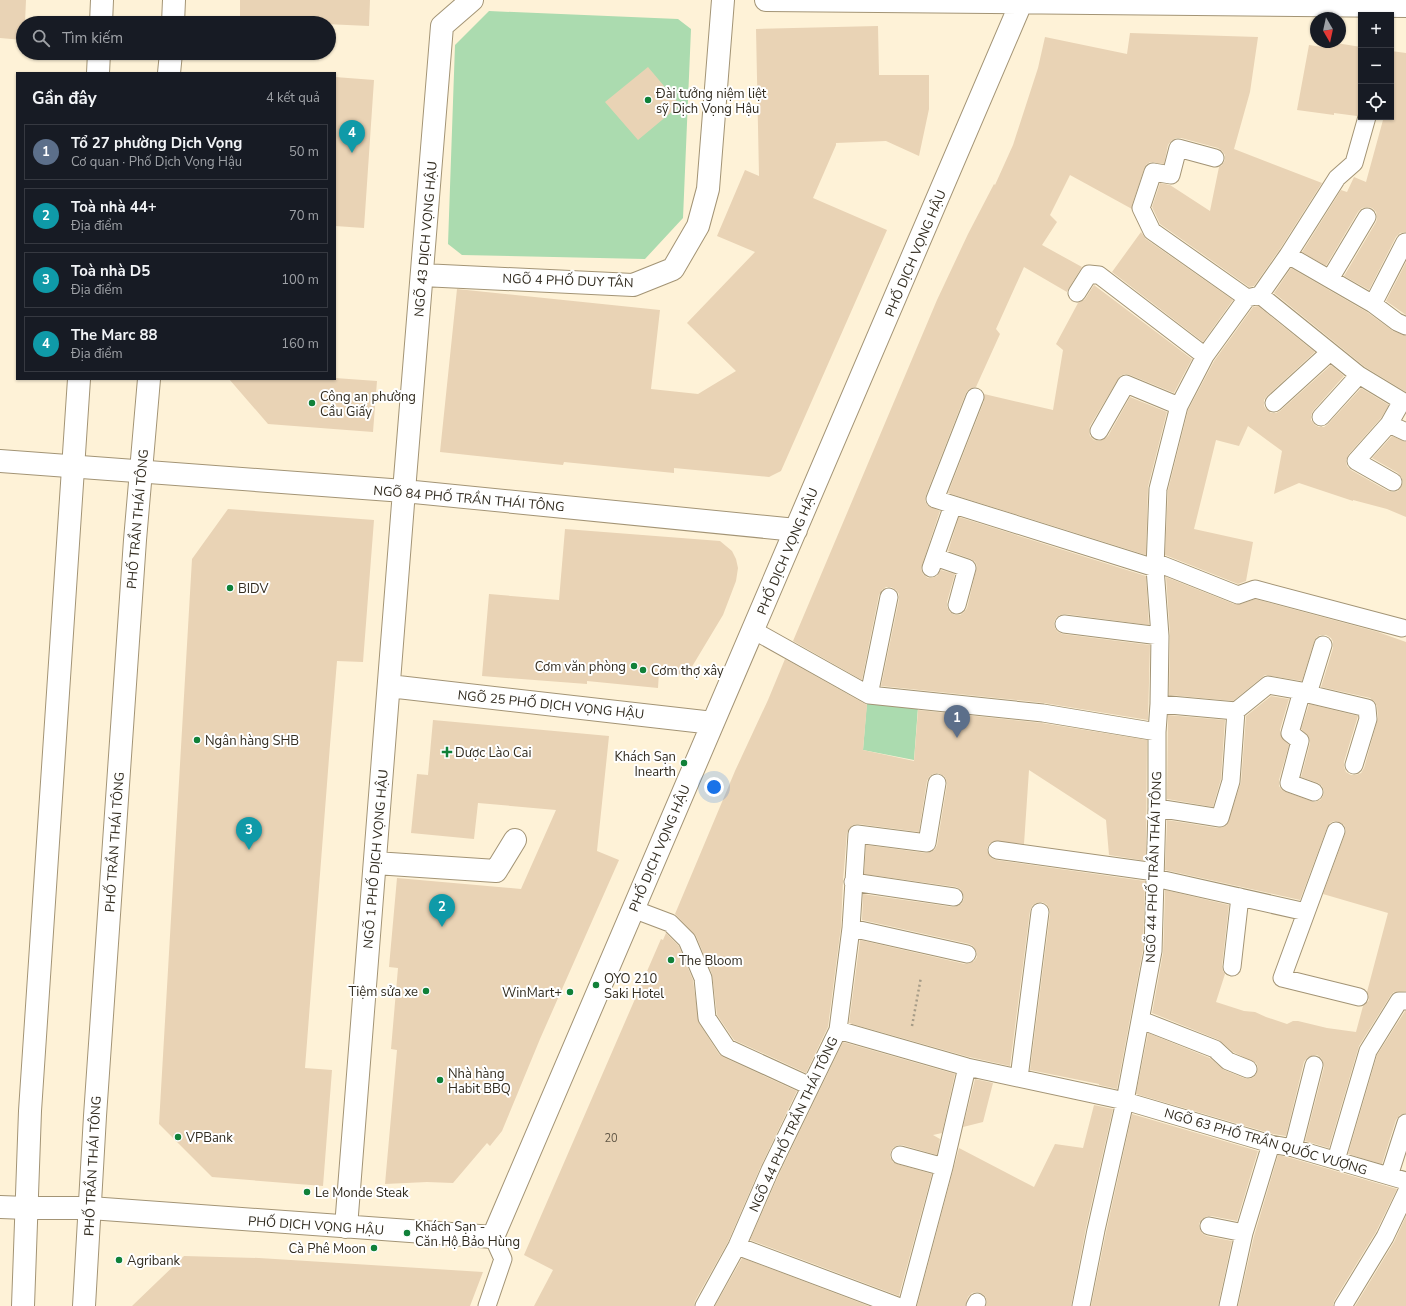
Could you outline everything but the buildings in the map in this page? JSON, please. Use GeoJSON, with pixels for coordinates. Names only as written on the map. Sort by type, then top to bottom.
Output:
{"type":"FeatureCollection","features":[{"type":"Feature","properties":{"kind":"street"},"geometry":{"type":"LineString","coordinates":[[101,16],[102,0]]}},
{"type":"Feature","properties":{"kind":"street"},"geometry":{"type":"LineString","coordinates":[[173,16],[174,0]]}},
{"type":"Feature","properties":{"kind":"street","name":"NGÕ 43 DỊCH VỌNG HẬU"},"geometry":{"type":"LineString","coordinates":[[404,491],[442,26],[472,0]]}},
{"type":"Feature","properties":{"kind":"street","name":"NGÕ 4 PHỐ DUY TÂN"},"geometry":{"type":"LineString","coordinates":[[422,275],[633,285],[673,269],[698,226],[708,190],[723,0]]}},
{"type":"Feature","properties":{"kind":"street"},"geometry":{"type":"LineString","coordinates":[[766,0],[1022,2],[1379,11],[1406,6]]}},
{"type":"Feature","properties":{"kind":"street","name":"PHỐ DỊCH VỌNG HẬU"},"geometry":{"type":"LineString","coordinates":[[0,1207],[90,1208],[493,1237],[1022,2]]}},
{"type":"Feature","properties":{"kind":"street"},"geometry":{"type":"LineString","coordinates":[[98,72],[99,60]]}},
{"type":"Feature","properties":{"kind":"street"},"geometry":{"type":"LineString","coordinates":[[169,72],[170,60]]}},
{"type":"Feature","properties":{"kind":"street"},"geometry":{"type":"LineString","coordinates":[[23,1306],[30,1103],[79,380]]}},
{"type":"Feature","properties":{"kind":"street","name":"PHỐ TRẦN THÁI TÔNG"},"geometry":{"type":"LineString","coordinates":[[84,1306],[95,1108],[134,548],[150,380]]}},
{"type":"Feature","properties":{"kind":"street","name":"NGÕ 84 PHỐ TRẦN THÁI TÔNG"},"geometry":{"type":"LineString","coordinates":[[0,461],[404,491],[796,530]]}},
{"type":"Feature","properties":{"kind":"street","name":"NGÕ 1 PHỐ DỊCH VỌNG HẬU"},"geometry":{"type":"LineString","coordinates":[[346,1227],[404,491]]}},
{"type":"Feature","properties":{"kind":"street","name":"NGÕ 25 PHỐ DỊCH VỌNG HẬU"},"geometry":{"type":"LineString","coordinates":[[389,686],[713,723]]}},
{"type":"Feature","properties":{"kind":"street"},"geometry":{"type":"LineString","coordinates":[[374,863],[496,871],[515,840]]}},
{"type":"Feature","properties":{"kind":"lane","name":"NGÕ 44 PHỐ TRẦN THÁI TÔNG"},"geometry":{"type":"LineString","coordinates":[[704,1306],[737,1246],[770,1170],[838,1030],[967,1067],[1125,1101],[1153,951],[1157,808],[1157,732],[1160,704],[1160,636],[1155,565],[1158,489],[1179,406],[1205,356],[1288,255],[1336,178],[1354,163],[1366,120]]}},
{"type":"Feature","properties":{"kind":"lane"},"geometry":{"type":"LineString","coordinates":[[1216,158],[1178,148],[1171,175],[1153,172],[1141,208],[1152,231],[1254,297],[1359,375],[1402,401],[1389,424],[1356,461],[1393,482]]}},
{"type":"Feature","properties":{"kind":"lane"},"geometry":{"type":"LineString","coordinates":[[1330,279],[1367,217]]}},
{"type":"Feature","properties":{"kind":"lane"},"geometry":{"type":"LineString","coordinates":[[1373,304],[1405,242]]}},
{"type":"Feature","properties":{"kind":"lane"},"geometry":{"type":"LineString","coordinates":[[1288,255],[1373,304],[1397,322],[1406,326]]}},
{"type":"Feature","properties":{"kind":"lane"},"geometry":{"type":"LineString","coordinates":[[1077,293],[1089,274],[1099,275],[1205,356]]}},
{"type":"Feature","properties":{"kind":"lane"},"geometry":{"type":"LineString","coordinates":[[1274,403],[1330,352]]}},
{"type":"Feature","properties":{"kind":"lane"},"geometry":{"type":"LineString","coordinates":[[1321,417],[1359,375]]}},
{"type":"Feature","properties":{"kind":"lane"},"geometry":{"type":"LineString","coordinates":[[1099,430],[1126,384],[1179,406]]}},
{"type":"Feature","properties":{"kind":"lane"},"geometry":{"type":"LineString","coordinates":[[975,397],[935,500],[1155,565],[1238,595],[1255,589],[1402,628]]}},
{"type":"Feature","properties":{"kind":"lane"},"geometry":{"type":"LineString","coordinates":[[1389,424],[1406,432]]}},
{"type":"Feature","properties":{"kind":"lane"},"geometry":{"type":"LineString","coordinates":[[953,505],[933,563],[967,568],[957,605]]}},
{"type":"Feature","properties":{"kind":"lane"},"geometry":{"type":"LineString","coordinates":[[869,695],[889,597]]}},
{"type":"Feature","properties":{"kind":"lane"},"geometry":{"type":"LineString","coordinates":[[1064,624],[1160,636]]}},
{"type":"Feature","properties":{"kind":"lane"},"geometry":{"type":"LineString","coordinates":[[753,630],[869,695],[1043,713],[1157,732]]}},
{"type":"Feature","properties":{"kind":"lane"},"geometry":{"type":"LineString","coordinates":[[1314,792],[1289,783],[1300,741],[1290,733],[1324,645]]}},
{"type":"Feature","properties":{"kind":"lane"},"geometry":{"type":"LineString","coordinates":[[1160,704],[1236,711],[1268,685],[1305,692],[1367,708],[1368,719],[1354,765]]}},
{"type":"Feature","properties":{"kind":"lane"},"geometry":{"type":"LineString","coordinates":[[1157,808],[1220,818],[1230,780],[1236,711]]}},
{"type":"Feature","properties":{"kind":"lane"},"geometry":{"type":"LineString","coordinates":[[838,1030],[851,928],[857,834],[927,843],[937,783]]}},
{"type":"Feature","properties":{"kind":"lane"},"geometry":{"type":"LineString","coordinates":[[1336,831],[1282,978],[1359,997]]}},
{"type":"Feature","properties":{"kind":"lane"},"geometry":{"type":"LineString","coordinates":[[997,850],[1155,875],[1306,912]]}},
{"type":"Feature","properties":{"kind":"lane"},"geometry":{"type":"LineString","coordinates":[[853,882],[954,897]]}},
{"type":"Feature","properties":{"kind":"lane"},"geometry":{"type":"LineString","coordinates":[[1232,967],[1240,897]]}},
{"type":"Feature","properties":{"kind":"lane"},"geometry":{"type":"LineString","coordinates":[[634,909],[670,923],[687,940],[703,978],[707,1018],[727,1048],[810,1086]]}},
{"type":"Feature","properties":{"kind":"lane"},"geometry":{"type":"LineString","coordinates":[[1019,1078],[1040,912]]}},
{"type":"Feature","properties":{"kind":"lane"},"geometry":{"type":"LineString","coordinates":[[851,928],[967,954]]}},
{"type":"Feature","properties":{"kind":"lane"},"geometry":{"type":"LineString","coordinates":[[1336,1160],[1368,1051],[1399,1001],[1406,1001]]}},
{"type":"Feature","properties":{"kind":"lane"},"geometry":{"type":"LineString","coordinates":[[1141,1020],[1215,1049],[1228,1061],[1248,1069]]}},
{"type":"Feature","properties":{"kind":"lane"},"geometry":{"type":"LineString","coordinates":[[1293,1148],[1314,1065]]}},
{"type":"Feature","properties":{"kind":"lane"},"geometry":{"type":"LineString","coordinates":[[907,1306],[944,1167],[967,1067]]}},
{"type":"Feature","properties":{"kind":"lane"},"geometry":{"type":"LineString","coordinates":[[1080,1306],[1125,1101]]}},
{"type":"Feature","properties":{"kind":"lane","name":"NGÕ 63 PHỐ TRẦN QUỐC VƯỢNG"},"geometry":{"type":"LineString","coordinates":[[1125,1101],[1270,1144],[1293,1148],[1406,1181]]}},
{"type":"Feature","properties":{"kind":"lane"},"geometry":{"type":"LineString","coordinates":[[1389,1176],[1406,1123]]}},
{"type":"Feature","properties":{"kind":"lane"},"geometry":{"type":"LineString","coordinates":[[1228,1306],[1244,1233],[1270,1144]]}},
{"type":"Feature","properties":{"kind":"lane"},"geometry":{"type":"LineString","coordinates":[[900,1156],[944,1167]]}},
{"type":"Feature","properties":{"kind":"lane"},"geometry":{"type":"LineString","coordinates":[[1344,1306],[1385,1237],[1406,1193]]}},
{"type":"Feature","properties":{"kind":"lane"},"geometry":{"type":"LineString","coordinates":[[1209,1226],[1244,1233]]}},
{"type":"Feature","properties":{"kind":"lane"},"geometry":{"type":"LineString","coordinates":[[487,1306],[503,1259],[493,1237]]}},
{"type":"Feature","properties":{"kind":"lane"},"geometry":{"type":"LineString","coordinates":[[737,1246],[897,1306]]}},
{"type":"Feature","properties":{"kind":"path"},"geometry":{"type":"LineString","coordinates":[[908,1050],[921,977]]}},
{"type":"Feature","properties":{"kind":"green space"},"geometry":{"type":"Polygon","coordinates":[[[489,11],[678,19],[691,29],[683,218],[645,259],[462,255],[448,244],[455,45],[489,11]]]}},
{"type":"Feature","properties":{"kind":"green space"},"geometry":{"type":"Polygon","coordinates":[[[867,701],[918,707],[914,760],[863,750],[867,701]]]}},
{"type":"Feature","properties":{"kind":"place","name":"Đài tưởng niệm liệt sỹ Dịch Vọng Hậu"},"geometry":{"type":"Point","coordinates":[648,100]}},
{"type":"Feature","properties":{"kind":"place","name":"The Marc 88"},"geometry":{"type":"Point","coordinates":[352,153]}},
{"type":"Feature","properties":{"kind":"place","name":"Công an phường Cầu Giấy"},"geometry":{"type":"Point","coordinates":[312,403]}},
{"type":"Feature","properties":{"kind":"place","name":"BIDV"},"geometry":{"type":"Point","coordinates":[230,588]}},
{"type":"Feature","properties":{"kind":"place","name":"Cơm văn phòng"},"geometry":{"type":"Point","coordinates":[634,666]}},
{"type":"Feature","properties":{"kind":"place","name":"Cơm thợ xây"},"geometry":{"type":"Point","coordinates":[643,670]}},
{"type":"Feature","properties":{"kind":"place","name":"Tổ 27 phường Dịch Vọng"},"geometry":{"type":"Point","coordinates":[957,738]}},
{"type":"Feature","properties":{"kind":"place","name":"Ngân hàng SHB"},"geometry":{"type":"Point","coordinates":[197,740]}},
{"type":"Feature","properties":{"kind":"place","name":"Dược Lào Cai"},"geometry":{"type":"Point","coordinates":[447,752]}},
{"type":"Feature","properties":{"kind":"place","name":"Khách Sạn Inearth"},"geometry":{"type":"Point","coordinates":[684,763]}},
{"type":"Feature","properties":{"kind":"place","name":"Toà nhà D5"},"geometry":{"type":"Point","coordinates":[249,850]}},
{"type":"Feature","properties":{"kind":"place","name":"Toà nhà 44+"},"geometry":{"type":"Point","coordinates":[442,927]}},
{"type":"Feature","properties":{"kind":"place","name":"The Bloom"},"geometry":{"type":"Point","coordinates":[671,960]}},
{"type":"Feature","properties":{"kind":"place","name":"OYO 210 Saki Hotel"},"geometry":{"type":"Point","coordinates":[596,985]}},
{"type":"Feature","properties":{"kind":"place","name":"Tiệm sửa xe"},"geometry":{"type":"Point","coordinates":[426,991]}},
{"type":"Feature","properties":{"kind":"place","name":"WinMart+"},"geometry":{"type":"Point","coordinates":[570,992]}},
{"type":"Feature","properties":{"kind":"place","name":"Nhà hàng Habit BBQ"},"geometry":{"type":"Point","coordinates":[440,1080]}},
{"type":"Feature","properties":{"kind":"place","name":"VPBank"},"geometry":{"type":"Point","coordinates":[178,1137]}},
{"type":"Feature","properties":{"kind":"place","name":"Le Monde Steak"},"geometry":{"type":"Point","coordinates":[307,1192]}},
{"type":"Feature","properties":{"kind":"place","name":"Khách Sạn - Căn Hộ Bảo Hùng"},"geometry":{"type":"Point","coordinates":[407,1233]}},
{"type":"Feature","properties":{"kind":"place","name":"Cà Phê Moon"},"geometry":{"type":"Point","coordinates":[374,1248]}},
{"type":"Feature","properties":{"kind":"place","name":"Agribank"},"geometry":{"type":"Point","coordinates":[119,1260]}}]}
